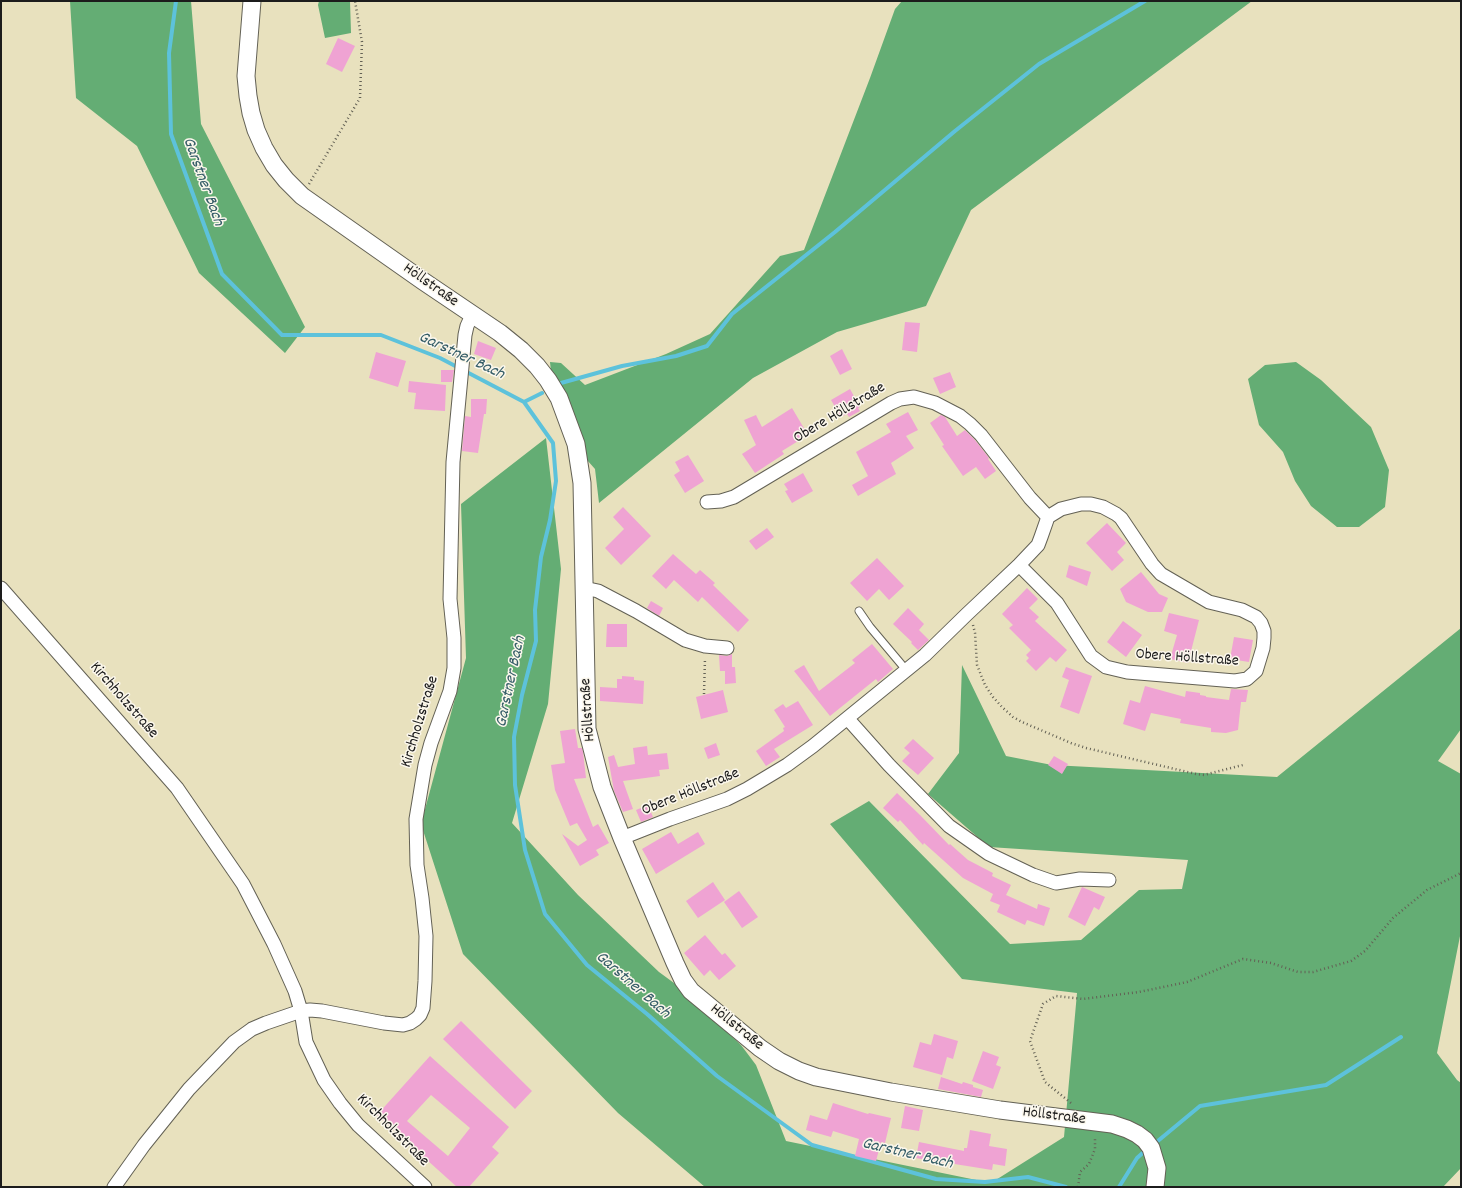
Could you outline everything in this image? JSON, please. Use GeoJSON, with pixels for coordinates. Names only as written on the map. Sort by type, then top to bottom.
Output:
{"type":"FeatureCollection","features":[{"type":"Feature","properties":{"kind":"street","name":"Höllstraße"},"geometry":{"type":"LineString","coordinates":[[252,1],[246,76],[250,113],[264,148],[274,165],[302,196],[500,333],[521,350],[537,366],[556,392],[576,444],[582,483],[587,730],[602,787],[622,838],[675,963],[691,991],[754,1044],[779,1061],[799,1071],[816,1077],[844,1084],[1000,1110],[1112,1124],[1127,1129],[1145,1140],[1150,1148],[1157,1168],[1156,1187]]}},
{"type":"Feature","properties":{"kind":"street","name":"Kirchholzstraße"},"geometry":{"type":"LineString","coordinates":[[300,1011],[322,1011],[384,1023],[403,1025],[416,1019],[420,1015],[423,1008],[425,999],[426,936],[417,865],[416,819],[425,764],[450,691],[454,668],[454,638],[450,599],[453,462],[466,326],[472,315]]}},
{"type":"Feature","properties":{"kind":"street","name":"Obere Höllstraße"},"geometry":{"type":"LineString","coordinates":[[707,502],[721,501],[734,496],[891,403],[900,399],[914,397],[935,403],[960,416],[970,424],[982,435],[1030,498],[1048,517]]}},
{"type":"Feature","properties":{"kind":"street","name":"Obere Höllstraße"},"geometry":{"type":"LineString","coordinates":[[622,838],[670,819],[728,799],[747,790],[787,765],[848,719],[925,656],[1038,545],[1048,517],[1061,509],[1081,504],[1091,504],[1103,507],[1116,514],[1161,574],[1209,602],[1242,610],[1256,617],[1261,623],[1264,631],[1264,638],[1263,648],[1256,671],[1247,679],[1235,681],[1127,672],[1106,666],[1091,656],[1057,603],[1019,565]]}},
{"type":"Feature","properties":{"kind":"street","name":"Kirchholzstraße"},"geometry":{"type":"LineString","coordinates":[[1,588],[177,788],[243,884],[274,944],[295,991],[306,1042],[311,1056],[324,1080],[358,1125],[425,1187]]}},
{"type":"Feature","properties":{"kind":"street"},"geometry":{"type":"LineString","coordinates":[[584,588],[598,592],[636,611],[685,640],[705,646],[727,648]]}},
{"type":"Feature","properties":{"kind":"street"},"geometry":{"type":"LineString","coordinates":[[848,719],[889,765],[949,826],[988,854],[1033,876],[1056,883],[1080,879],[1109,880]]}},
{"type":"Feature","properties":{"kind":"street"},"geometry":{"type":"LineString","coordinates":[[114,1187],[175,1105],[234,1042],[252,1029],[300,1011]]}},
{"type":"Feature","properties":{"kind":"lane"},"geometry":{"type":"LineString","coordinates":[[859,611],[870,627],[907,671]]}},
{"type":"Feature","properties":{"kind":"path"},"geometry":{"type":"LineString","coordinates":[[302,196],[360,98],[362,42],[355,1]]}},
{"type":"Feature","properties":{"kind":"path"},"geometry":{"type":"LineString","coordinates":[[966,615],[972,621],[974,626],[978,665],[985,685],[1002,707],[1013,717],[1022,722],[1070,743],[1086,748],[1196,774],[1204,775],[1244,765]]}},
{"type":"Feature","properties":{"kind":"path"},"geometry":{"type":"LineString","coordinates":[[704,694],[705,646]]}},
{"type":"Feature","properties":{"kind":"path"},"geometry":{"type":"LineString","coordinates":[[1078,1187],[1080,1172],[1089,1164],[1095,1149],[1091,1122],[1086,1116],[1045,1082],[1030,1041],[1043,1004],[1056,996],[1083,999],[1139,992],[1187,982],[1243,959],[1271,963],[1298,972],[1313,972],[1351,961],[1365,951],[1393,918],[1428,890],[1461,873]]}},
{"type":"Feature","properties":{"kind":"green space"},"geometry":{"type":"Polygon","coordinates":[[[70,1],[191,1],[201,124],[305,327],[285,353],[199,273],[137,146],[76,98],[70,1]]]}},
{"type":"Feature","properties":{"kind":"green space"},"geometry":{"type":"Polygon","coordinates":[[[319,1],[350,1],[351,33],[325,38],[318,5],[319,1]]]}},
{"type":"Feature","properties":{"kind":"green space"},"geometry":{"type":"Polygon","coordinates":[[[902,1],[1252,1],[971,210],[926,306],[837,332],[753,378],[599,503],[595,469],[587,460],[551,371],[550,362],[561,363],[585,385],[666,354],[710,334],[780,256],[804,250],[895,9],[902,1]]]}},
{"type":"Feature","properties":{"kind":"green space"},"geometry":{"type":"Polygon","coordinates":[[[1296,362],[1321,380],[1371,427],[1389,470],[1385,507],[1359,527],[1337,527],[1311,506],[1295,481],[1283,452],[1259,425],[1248,379],[1265,365],[1296,362]]]}},
{"type":"Feature","properties":{"kind":"green space"},"geometry":{"type":"Polygon","coordinates":[[[546,438],[561,569],[548,704],[512,823],[578,895],[659,972],[674,983],[741,1045],[756,1065],[786,1141],[991,1183],[1064,1137],[1077,993],[962,979],[830,824],[869,801],[1010,944],[1081,940],[1139,890],[1182,889],[1188,860],[989,847],[928,794],[959,753],[962,665],[1006,756],[1052,765],[1277,777],[1461,628],[1461,729],[1438,761],[1461,774],[1461,931],[1437,1053],[1457,1080],[1461,1083],[1461,1168],[1443,1187],[705,1187],[618,1113],[463,954],[421,824],[466,658],[461,504],[546,438]]]}},
{"type":"Feature","properties":{"kind":"building"},"geometry":{"type":"Polygon","coordinates":[[[338,38],[355,46],[342,72],[326,64],[338,38]]]}},
{"type":"Feature","properties":{"kind":"building"},"geometry":{"type":"Polygon","coordinates":[[[905,322],[920,323],[917,352],[902,350],[905,322]]]}},
{"type":"Feature","properties":{"kind":"building"},"geometry":{"type":"Polygon","coordinates":[[[478,341],[496,348],[491,360],[474,354],[478,341]]]}},
{"type":"Feature","properties":{"kind":"building"},"geometry":{"type":"Polygon","coordinates":[[[842,349],[852,369],[840,375],[830,356],[842,349]]]}},
{"type":"Feature","properties":{"kind":"building"},"geometry":{"type":"Polygon","coordinates":[[[376,352],[406,361],[398,387],[369,378],[376,352]]]}},
{"type":"Feature","properties":{"kind":"building"},"geometry":{"type":"Polygon","coordinates":[[[441,370],[454,370],[452,382],[441,382],[441,370]]]}},
{"type":"Feature","properties":{"kind":"building"},"geometry":{"type":"Polygon","coordinates":[[[950,372],[956,387],[940,394],[933,378],[950,372]]]}},
{"type":"Feature","properties":{"kind":"building"},"geometry":{"type":"Polygon","coordinates":[[[409,381],[446,385],[445,411],[414,409],[416,393],[408,392],[409,381]]]}},
{"type":"Feature","properties":{"kind":"building"},"geometry":{"type":"Polygon","coordinates":[[[850,389],[860,407],[858,408],[860,411],[849,417],[847,414],[841,417],[831,400],[850,389]]]}},
{"type":"Feature","properties":{"kind":"building"},"geometry":{"type":"Polygon","coordinates":[[[471,399],[487,399],[486,414],[484,414],[478,453],[462,451],[465,416],[471,417],[471,399]]]}},
{"type":"Feature","properties":{"kind":"building"},"geometry":{"type":"Polygon","coordinates":[[[792,408],[808,435],[782,451],[784,454],[755,473],[742,454],[756,445],[744,420],[756,415],[762,427],[792,408]]]}},
{"type":"Feature","properties":{"kind":"building"},"geometry":{"type":"Polygon","coordinates":[[[908,412],[918,430],[906,436],[914,448],[891,463],[896,474],[858,496],[852,485],[868,476],[856,452],[891,432],[886,424],[908,412]]]}},
{"type":"Feature","properties":{"kind":"building"},"geometry":{"type":"Polygon","coordinates":[[[941,415],[945,417],[957,436],[965,430],[975,440],[989,458],[988,459],[996,471],[985,479],[976,467],[963,476],[942,446],[944,445],[930,423],[941,415]]]}},
{"type":"Feature","properties":{"kind":"building"},"geometry":{"type":"Polygon","coordinates":[[[688,455],[704,481],[685,493],[674,475],[680,471],[675,462],[688,455]]]}},
{"type":"Feature","properties":{"kind":"building"},"geometry":{"type":"Polygon","coordinates":[[[803,473],[813,491],[792,503],[785,491],[788,490],[784,484],[803,473]]]}},
{"type":"Feature","properties":{"kind":"building"},"geometry":{"type":"Polygon","coordinates":[[[623,507],[651,536],[621,565],[605,548],[624,529],[613,517],[623,507]]]}},
{"type":"Feature","properties":{"kind":"building"},"geometry":{"type":"Polygon","coordinates":[[[1107,523],[1126,543],[1117,552],[1124,560],[1112,571],[1086,543],[1107,523]]]}},
{"type":"Feature","properties":{"kind":"building"},"geometry":{"type":"Polygon","coordinates":[[[767,528],[774,537],[756,550],[749,541],[767,528]]]}},
{"type":"Feature","properties":{"kind":"building"},"geometry":{"type":"Polygon","coordinates":[[[673,554],[696,574],[700,570],[715,583],[713,585],[749,620],[738,632],[702,597],[698,602],[674,580],[666,589],[652,576],[673,554]]]}},
{"type":"Feature","properties":{"kind":"building"},"geometry":{"type":"Polygon","coordinates":[[[877,558],[904,586],[889,600],[879,589],[867,601],[850,583],[877,558]]]}},
{"type":"Feature","properties":{"kind":"building"},"geometry":{"type":"Polygon","coordinates":[[[1069,565],[1091,572],[1087,586],[1066,577],[1069,565]]]}},
{"type":"Feature","properties":{"kind":"building"},"geometry":{"type":"Polygon","coordinates":[[[1141,572],[1159,594],[1168,598],[1162,612],[1148,612],[1126,602],[1120,589],[1141,572]]]}},
{"type":"Feature","properties":{"kind":"building"},"geometry":{"type":"Polygon","coordinates":[[[1027,588],[1038,599],[1029,608],[1039,617],[1035,621],[1067,650],[1056,662],[1050,657],[1036,671],[1026,661],[1029,658],[1026,655],[1031,650],[1009,628],[1013,625],[1002,614],[1027,588]]]}},
{"type":"Feature","properties":{"kind":"building"},"geometry":{"type":"Polygon","coordinates":[[[651,601],[663,608],[659,616],[647,608],[651,601]]]}},
{"type":"Feature","properties":{"kind":"building"},"geometry":{"type":"Polygon","coordinates":[[[908,608],[924,624],[919,630],[929,640],[918,650],[911,643],[912,642],[893,624],[908,608]]]}},
{"type":"Feature","properties":{"kind":"building"},"geometry":{"type":"Polygon","coordinates":[[[1169,613],[1199,620],[1188,663],[1170,659],[1177,635],[1164,631],[1169,613]]]}},
{"type":"Feature","properties":{"kind":"building"},"geometry":{"type":"Polygon","coordinates":[[[1123,621],[1142,635],[1126,657],[1107,642],[1123,621]]]}},
{"type":"Feature","properties":{"kind":"building"},"geometry":{"type":"Polygon","coordinates":[[[607,624],[627,624],[627,647],[606,647],[607,624]]]}},
{"type":"Feature","properties":{"kind":"building"},"geometry":{"type":"Polygon","coordinates":[[[1234,637],[1253,640],[1249,662],[1230,659],[1234,637]]]}},
{"type":"Feature","properties":{"kind":"building"},"geometry":{"type":"Polygon","coordinates":[[[872,644],[893,669],[878,682],[876,679],[830,716],[794,671],[804,665],[819,691],[855,663],[852,660],[872,644]]]}},
{"type":"Feature","properties":{"kind":"building"},"geometry":{"type":"Polygon","coordinates":[[[732,654],[732,667],[735,667],[736,683],[725,684],[725,671],[720,671],[719,655],[727,656],[732,654]]]}},
{"type":"Feature","properties":{"kind":"building"},"geometry":{"type":"Polygon","coordinates":[[[1066,667],[1092,676],[1079,714],[1060,707],[1069,680],[1062,677],[1066,667]]]}},
{"type":"Feature","properties":{"kind":"building"},"geometry":{"type":"Polygon","coordinates":[[[622,676],[634,677],[634,680],[644,681],[643,704],[600,701],[600,687],[617,688],[617,679],[622,679],[622,676]]]}},
{"type":"Feature","properties":{"kind":"building"},"geometry":{"type":"Polygon","coordinates":[[[1145,686],[1185,697],[1186,691],[1200,693],[1200,695],[1206,697],[1229,700],[1231,689],[1248,690],[1246,702],[1241,702],[1238,730],[1226,733],[1211,732],[1211,728],[1180,723],[1181,719],[1151,713],[1145,731],[1123,724],[1130,700],[1140,703],[1145,686]]]}},
{"type":"Feature","properties":{"kind":"building"},"geometry":{"type":"Polygon","coordinates":[[[723,690],[728,712],[701,719],[696,697],[723,690]]]}},
{"type":"Feature","properties":{"kind":"building"},"geometry":{"type":"Polygon","coordinates":[[[798,701],[813,725],[774,749],[780,757],[766,766],[756,751],[784,731],[783,728],[785,727],[774,710],[783,704],[786,708],[798,701]]]}},
{"type":"Feature","properties":{"kind":"building"},"geometry":{"type":"Polygon","coordinates":[[[575,729],[578,748],[582,748],[583,752],[586,778],[574,779],[593,827],[598,824],[609,843],[596,850],[599,855],[580,866],[562,834],[578,846],[587,840],[577,823],[570,826],[555,790],[551,765],[565,763],[560,731],[575,729]]]}},
{"type":"Feature","properties":{"kind":"building"},"geometry":{"type":"Polygon","coordinates":[[[913,739],[934,758],[918,775],[902,761],[910,753],[904,748],[913,739]]]}},
{"type":"Feature","properties":{"kind":"building"},"geometry":{"type":"Polygon","coordinates":[[[716,743],[720,755],[708,759],[704,748],[716,743]]]}},
{"type":"Feature","properties":{"kind":"building"},"geometry":{"type":"Polygon","coordinates":[[[647,746],[648,755],[667,753],[669,769],[659,770],[660,776],[623,781],[633,809],[623,812],[614,791],[608,757],[614,755],[618,767],[635,764],[633,748],[647,746]]]}},
{"type":"Feature","properties":{"kind":"building"},"geometry":{"type":"Polygon","coordinates":[[[1054,756],[1068,764],[1062,774],[1048,765],[1054,756]]]}},
{"type":"Feature","properties":{"kind":"building"},"geometry":{"type":"Polygon","coordinates":[[[897,793],[949,845],[950,844],[968,860],[993,873],[992,876],[1011,885],[1006,895],[1037,909],[1038,904],[1050,908],[1044,926],[1027,920],[1025,925],[997,912],[1000,905],[990,901],[993,894],[963,878],[924,843],[923,845],[900,820],[898,822],[883,808],[897,793]]]}},
{"type":"Feature","properties":{"kind":"building"},"geometry":{"type":"Polygon","coordinates":[[[648,805],[653,817],[641,822],[636,810],[648,805]]]}},
{"type":"Feature","properties":{"kind":"building"},"geometry":{"type":"Polygon","coordinates":[[[671,832],[678,844],[698,832],[705,844],[656,874],[642,849],[671,832]]]}},
{"type":"Feature","properties":{"kind":"building"},"geometry":{"type":"Polygon","coordinates":[[[713,882],[725,900],[698,918],[686,901],[713,882]]]}},
{"type":"Feature","properties":{"kind":"building"},"geometry":{"type":"Polygon","coordinates":[[[1082,887],[1105,897],[1099,910],[1094,907],[1085,926],[1068,917],[1082,887]]]}},
{"type":"Feature","properties":{"kind":"building"},"geometry":{"type":"Polygon","coordinates":[[[739,891],[758,917],[742,928],[724,902],[739,891]]]}},
{"type":"Feature","properties":{"kind":"building"},"geometry":{"type":"Polygon","coordinates":[[[705,935],[722,955],[725,953],[736,966],[719,980],[710,970],[704,976],[684,953],[705,935]]]}},
{"type":"Feature","properties":{"kind":"building"},"geometry":{"type":"Polygon","coordinates":[[[461,1021],[532,1091],[515,1109],[443,1039],[461,1021]]]}},
{"type":"Feature","properties":{"kind":"building"},"geometry":{"type":"Polygon","coordinates":[[[934,1034],[958,1041],[953,1059],[947,1057],[942,1075],[913,1067],[920,1042],[931,1045],[934,1034]]]}},
{"type":"Feature","properties":{"kind":"building"},"geometry":{"type":"Polygon","coordinates":[[[983,1051],[999,1057],[996,1065],[1001,1067],[993,1089],[972,1081],[983,1051]]]}},
{"type":"Feature","properties":{"kind":"building"},"geometry":{"type":"Polygon","coordinates":[[[430,1056],[509,1127],[492,1147],[499,1153],[469,1187],[457,1187],[377,1115],[430,1056]],[[431,1095],[407,1121],[448,1156],[470,1128],[431,1095]]]}},
{"type":"Feature","properties":{"kind":"building"},"geometry":{"type":"Polygon","coordinates":[[[941,1077],[962,1084],[963,1082],[973,1085],[973,1087],[983,1090],[981,1097],[938,1089],[941,1077]]]}},
{"type":"Feature","properties":{"kind":"building"},"geometry":{"type":"Polygon","coordinates":[[[833,1103],[868,1114],[891,1118],[885,1143],[881,1142],[876,1161],[855,1156],[859,1139],[833,1131],[831,1137],[806,1130],[810,1115],[827,1120],[833,1103]]]}},
{"type":"Feature","properties":{"kind":"building"},"geometry":{"type":"Polygon","coordinates":[[[905,1106],[923,1110],[919,1131],[901,1128],[905,1106]]]}},
{"type":"Feature","properties":{"kind":"building"},"geometry":{"type":"Polygon","coordinates":[[[970,1130],[991,1134],[989,1146],[1007,1149],[1005,1166],[993,1164],[992,1170],[916,1158],[919,1142],[964,1151],[964,1148],[967,1148],[970,1130]]]}},
{"type":"Feature","properties":{"kind":"waterway","name":"Garstner Bach"},"geometry":{"type":"LineString","coordinates":[[176,1],[169,53],[171,134],[222,274],[282,335],[381,335],[440,358],[524,402],[553,443],[556,481],[550,520],[541,557],[535,610],[536,641],[522,695],[514,737],[515,785],[525,850],[545,914],[587,965],[647,1014],[717,1076],[812,1145],[936,1179],[985,1182],[1028,1177],[1066,1187]]}},
{"type":"Feature","properties":{"kind":"waterway"},"geometry":{"type":"LineString","coordinates":[[561,383],[622,366],[676,356],[707,346],[732,314],[835,232],[955,131],[1039,64],[1145,1]]}},
{"type":"Feature","properties":{"kind":"waterway"},"geometry":{"type":"LineString","coordinates":[[524,402],[542,393]]}},
{"type":"Feature","properties":{"kind":"waterway"},"geometry":{"type":"LineString","coordinates":[[1153,1145],[1200,1106],[1326,1085],[1401,1037]]}},
{"type":"Feature","properties":{"kind":"waterway"},"geometry":{"type":"LineString","coordinates":[[1119,1187],[1137,1158],[1147,1149]]}}]}
